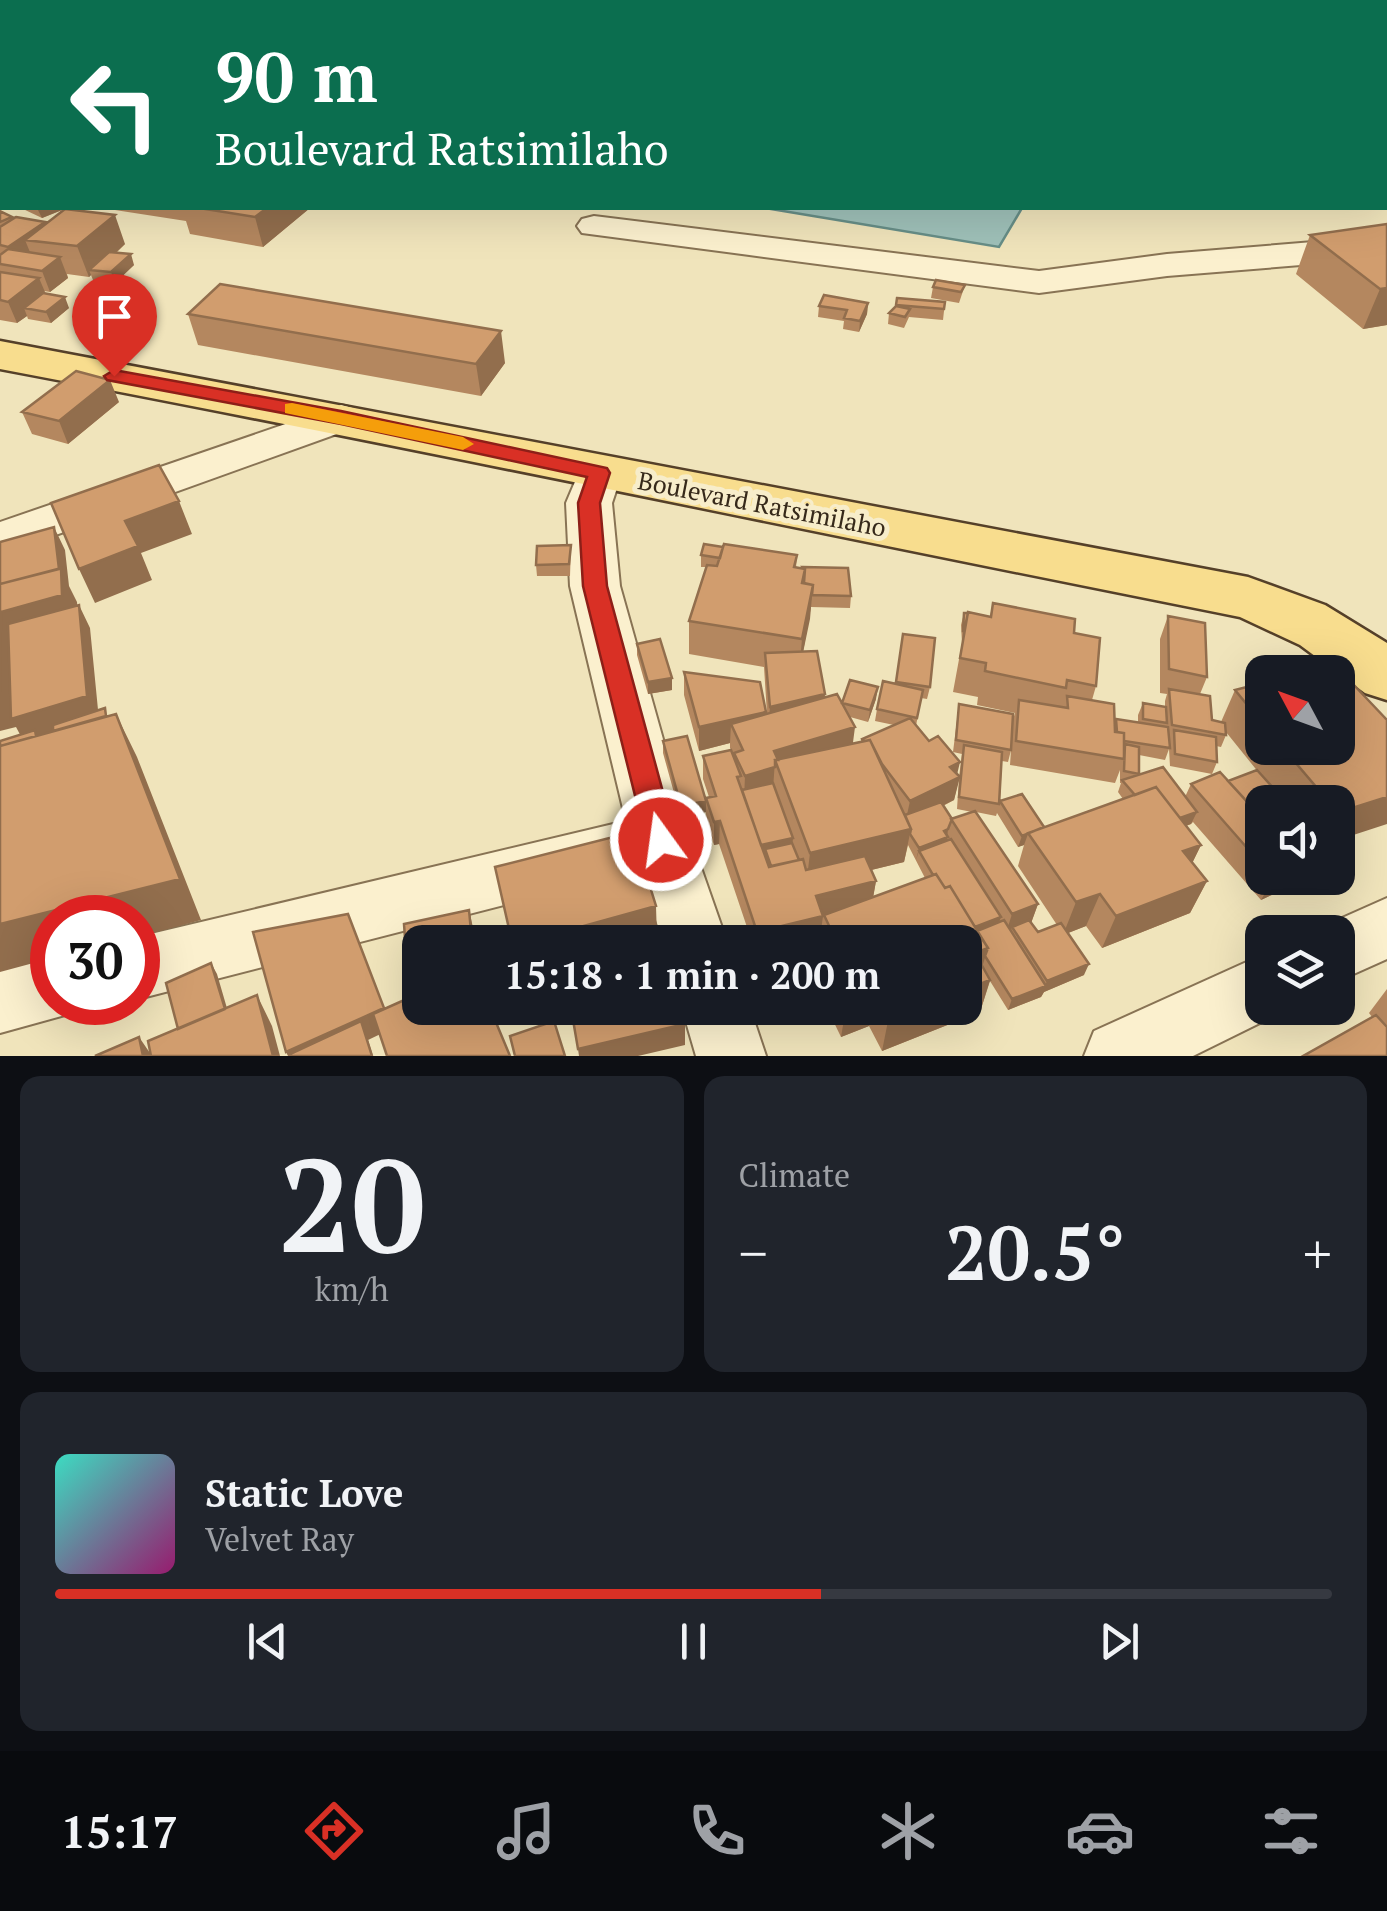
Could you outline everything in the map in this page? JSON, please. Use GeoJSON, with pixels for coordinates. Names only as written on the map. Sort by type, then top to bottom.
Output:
{"type":"FeatureCollection","features":[{"type":"Feature","properties":{"kind":"main road","name":"Boulevard Ratsimilaho"},"geometry":{"type":"LineString","coordinates":[[0,355],[341,418],[600,473],[1248,598],[1295,613],[1335,636],[1387,676]]}},
{"type":"Feature","properties":{"kind":"street"},"geometry":{"type":"LineString","coordinates":[[594,226],[1039,282],[1167,265],[1387,247]]}},
{"type":"Feature","properties":{"kind":"street"},"geometry":{"type":"LineString","coordinates":[[0,539],[341,418]]}},
{"type":"Feature","properties":{"kind":"street"},"geometry":{"type":"LineString","coordinates":[[600,473],[589,503],[595,586],[661,840],[688,925]]}},
{"type":"Feature","properties":{"kind":"street"},"geometry":{"type":"LineString","coordinates":[[160,963],[661,840]]}},
{"type":"Feature","properties":{"kind":"street"},"geometry":{"type":"LineString","coordinates":[[1355,943],[1387,927]]}},
{"type":"Feature","properties":{"kind":"street"},"geometry":{"type":"LineString","coordinates":[[0,1002],[30,994]]}},
{"type":"Feature","properties":{"kind":"street"},"geometry":{"type":"LineString","coordinates":[[1119,1056],[1245,995]]}},
{"type":"Feature","properties":{"kind":"street"},"geometry":{"type":"LineString","coordinates":[[721,1025],[731,1056]]}},
{"type":"Feature","properties":{"kind":"water"},"geometry":{"type":"Polygon","coordinates":[[[777,210],[1021,210],[999,247],[777,210]]]}},
{"type":"Feature","properties":{"kind":"building"},"geometry":{"type":"Polygon","coordinates":[[[64,210],[115,215],[77,246],[25,240],[64,210]]]}},
{"type":"Feature","properties":{"kind":"building"},"geometry":{"type":"Polygon","coordinates":[[[211,210],[264,210],[255,217],[211,210]]]}},
{"type":"Feature","properties":{"kind":"building"},"geometry":{"type":"Polygon","coordinates":[[[0,211],[12,217],[0,222],[0,211]]]}},
{"type":"Feature","properties":{"kind":"building"},"geometry":{"type":"Polygon","coordinates":[[[16,217],[45,222],[8,247],[0,245],[0,227],[16,217]]]}},
{"type":"Feature","properties":{"kind":"building"},"geometry":{"type":"Polygon","coordinates":[[[1387,224],[1387,288],[1380,289],[1310,235],[1387,224]]]}},
{"type":"Feature","properties":{"kind":"building"},"geometry":{"type":"Polygon","coordinates":[[[8,249],[60,257],[42,271],[0,264],[0,255],[8,249]]]}},
{"type":"Feature","properties":{"kind":"building"},"geometry":{"type":"Polygon","coordinates":[[[109,252],[131,254],[111,272],[89,270],[109,252]]]}},
{"type":"Feature","properties":{"kind":"building"},"geometry":{"type":"Polygon","coordinates":[[[0,272],[39,278],[8,302],[0,300],[0,272]]]}},
{"type":"Feature","properties":{"kind":"building"},"geometry":{"type":"Polygon","coordinates":[[[936,280],[965,285],[961,292],[933,287],[936,280]]]}},
{"type":"Feature","properties":{"kind":"building"},"geometry":{"type":"Polygon","coordinates":[[[220,284],[501,331],[476,364],[188,314],[220,284]]]}},
{"type":"Feature","properties":{"kind":"building"},"geometry":{"type":"Polygon","coordinates":[[[43,293],[65,297],[46,312],[24,308],[43,293]]]}},
{"type":"Feature","properties":{"kind":"building"},"geometry":{"type":"Polygon","coordinates":[[[824,295],[868,303],[860,321],[844,318],[847,310],[819,306],[824,295]]]}},
{"type":"Feature","properties":{"kind":"building"},"geometry":{"type":"Polygon","coordinates":[[[897,298],[945,302],[944,309],[896,305],[897,298]]]}},
{"type":"Feature","properties":{"kind":"building"},"geometry":{"type":"Polygon","coordinates":[[[896,306],[910,309],[905,317],[889,313],[896,306]]]}},
{"type":"Feature","properties":{"kind":"building"},"geometry":{"type":"Polygon","coordinates":[[[76,371],[110,380],[59,421],[22,412],[76,371]]]}},
{"type":"Feature","properties":{"kind":"building"},"geometry":{"type":"Polygon","coordinates":[[[159,465],[179,501],[125,521],[138,546],[79,569],[51,503],[159,465]]]}},
{"type":"Feature","properties":{"kind":"building"},"geometry":{"type":"Polygon","coordinates":[[[54,527],[59,569],[0,584],[0,542],[54,527]]]}},
{"type":"Feature","properties":{"kind":"building"},"geometry":{"type":"Polygon","coordinates":[[[704,544],[723,547],[720,558],[701,555],[704,544]]]}},
{"type":"Feature","properties":{"kind":"building"},"geometry":{"type":"Polygon","coordinates":[[[724,544],[797,555],[794,567],[805,569],[802,583],[813,585],[802,639],[689,621],[707,565],[717,566],[724,544]]]}},
{"type":"Feature","properties":{"kind":"building"},"geometry":{"type":"Polygon","coordinates":[[[571,545],[569,564],[536,565],[537,546],[571,545]]]}},
{"type":"Feature","properties":{"kind":"building"},"geometry":{"type":"Polygon","coordinates":[[[803,567],[848,568],[851,596],[812,595],[813,585],[804,583],[803,567]]]}},
{"type":"Feature","properties":{"kind":"building"},"geometry":{"type":"Polygon","coordinates":[[[61,568],[62,595],[1,612],[0,692],[0,584],[61,568]]]}},
{"type":"Feature","properties":{"kind":"building"},"geometry":{"type":"Polygon","coordinates":[[[993,603],[1075,619],[1074,633],[1100,638],[1096,686],[1067,680],[1066,688],[985,671],[986,663],[960,658],[968,612],[991,617],[993,603]]]}},
{"type":"Feature","properties":{"kind":"building"},"geometry":{"type":"Polygon","coordinates":[[[79,605],[87,696],[11,719],[8,624],[79,605]]]}},
{"type":"Feature","properties":{"kind":"building"},"geometry":{"type":"Polygon","coordinates":[[[1168,616],[1205,623],[1207,677],[1169,669],[1168,616]]]}},
{"type":"Feature","properties":{"kind":"building"},"geometry":{"type":"Polygon","coordinates":[[[903,634],[935,638],[930,687],[896,682],[903,634]]]}},
{"type":"Feature","properties":{"kind":"building"},"geometry":{"type":"Polygon","coordinates":[[[660,639],[672,678],[648,682],[637,644],[660,639]]]}},
{"type":"Feature","properties":{"kind":"building"},"geometry":{"type":"Polygon","coordinates":[[[817,651],[825,694],[770,707],[765,653],[817,651]]]}},
{"type":"Feature","properties":{"kind":"building"},"geometry":{"type":"Polygon","coordinates":[[[684,672],[760,682],[766,712],[699,727],[684,672]]]}},
{"type":"Feature","properties":{"kind":"building"},"geometry":{"type":"Polygon","coordinates":[[[850,680],[878,687],[870,710],[842,703],[850,680]]]}},
{"type":"Feature","properties":{"kind":"building"},"geometry":{"type":"Polygon","coordinates":[[[883,681],[923,690],[917,718],[877,709],[883,681]]]}},
{"type":"Feature","properties":{"kind":"building"},"geometry":{"type":"Polygon","coordinates":[[[1355,686],[1387,720],[1387,797],[1355,807],[1355,785],[1315,785],[1298,765],[1355,765],[1355,686]]]}},
{"type":"Feature","properties":{"kind":"building"},"geometry":{"type":"Polygon","coordinates":[[[1245,687],[1245,702],[1235,690],[1245,687]]]}},
{"type":"Feature","properties":{"kind":"building"},"geometry":{"type":"Polygon","coordinates":[[[1169,689],[1210,696],[1212,720],[1225,723],[1226,735],[1172,725],[1169,689]]]}},
{"type":"Feature","properties":{"kind":"building"},"geometry":{"type":"Polygon","coordinates":[[[837,694],[855,727],[774,751],[778,760],[775,767],[745,776],[734,753],[743,750],[731,724],[837,694]]]}},
{"type":"Feature","properties":{"kind":"building"},"geometry":{"type":"Polygon","coordinates":[[[1067,696],[1114,704],[1115,732],[1124,733],[1124,759],[1016,741],[1019,700],[1068,708],[1067,696]]]}},
{"type":"Feature","properties":{"kind":"building"},"geometry":{"type":"Polygon","coordinates":[[[1143,703],[1166,707],[1167,723],[1143,719],[1143,703]]]}},
{"type":"Feature","properties":{"kind":"building"},"geometry":{"type":"Polygon","coordinates":[[[959,704],[1013,714],[1011,750],[956,740],[959,704]]]}},
{"type":"Feature","properties":{"kind":"building"},"geometry":{"type":"Polygon","coordinates":[[[105,708],[106,716],[53,731],[53,725],[105,708]]]}},
{"type":"Feature","properties":{"kind":"building"},"geometry":{"type":"Polygon","coordinates":[[[116,714],[180,879],[116,895],[30,895],[30,916],[0,924],[0,746],[116,714]]]}},
{"type":"Feature","properties":{"kind":"building"},"geometry":{"type":"Polygon","coordinates":[[[910,718],[929,741],[938,736],[960,762],[950,767],[960,777],[910,801],[882,764],[870,740],[862,739],[910,718]]]}},
{"type":"Feature","properties":{"kind":"building"},"geometry":{"type":"Polygon","coordinates":[[[1116,719],[1168,727],[1170,748],[1124,741],[1124,733],[1117,732],[1116,719]]]}},
{"type":"Feature","properties":{"kind":"building"},"geometry":{"type":"Polygon","coordinates":[[[35,730],[36,736],[0,746],[0,741],[35,730]]]}},
{"type":"Feature","properties":{"kind":"building"},"geometry":{"type":"Polygon","coordinates":[[[1174,730],[1216,737],[1217,762],[1175,754],[1174,730]]]}},
{"type":"Feature","properties":{"kind":"building"},"geometry":{"type":"Polygon","coordinates":[[[687,736],[706,801],[681,806],[663,741],[687,736]]]}},
{"type":"Feature","properties":{"kind":"building"},"geometry":{"type":"Polygon","coordinates":[[[870,740],[911,829],[810,853],[775,760],[870,740]]]}},
{"type":"Feature","properties":{"kind":"building"},"geometry":{"type":"Polygon","coordinates":[[[1125,744],[1139,747],[1139,774],[1124,771],[1125,744]]]}},
{"type":"Feature","properties":{"kind":"building"},"geometry":{"type":"Polygon","coordinates":[[[964,745],[1002,752],[999,804],[959,797],[964,745]]]}},
{"type":"Feature","properties":{"kind":"building"},"geometry":{"type":"Polygon","coordinates":[[[731,750],[769,867],[803,859],[806,870],[865,856],[876,881],[816,896],[823,916],[786,925],[755,925],[720,821],[714,822],[706,798],[716,796],[703,756],[731,750]]]}},
{"type":"Feature","properties":{"kind":"building"},"geometry":{"type":"Polygon","coordinates":[[[1163,767],[1197,812],[1180,818],[1156,787],[1135,795],[1122,780],[1163,767]]]}},
{"type":"Feature","properties":{"kind":"building"},"geometry":{"type":"Polygon","coordinates":[[[1257,770],[1271,785],[1245,785],[1245,800],[1228,781],[1257,770]]]}},
{"type":"Feature","properties":{"kind":"building"},"geometry":{"type":"Polygon","coordinates":[[[1220,772],[1245,799],[1245,846],[1191,784],[1220,772]]]}},
{"type":"Feature","properties":{"kind":"building"},"geometry":{"type":"Polygon","coordinates":[[[773,783],[793,838],[761,845],[742,790],[773,783]]]}},
{"type":"Feature","properties":{"kind":"building"},"geometry":{"type":"Polygon","coordinates":[[[1156,787],[1201,845],[1183,851],[1207,881],[1116,916],[1100,894],[1076,902],[1028,833],[1156,787]]]}},
{"type":"Feature","properties":{"kind":"building"},"geometry":{"type":"Polygon","coordinates":[[[1022,794],[1044,827],[1022,836],[1000,801],[1022,794]]]}},
{"type":"Feature","properties":{"kind":"building"},"geometry":{"type":"Polygon","coordinates":[[[941,802],[952,819],[944,831],[948,837],[919,848],[905,815],[941,802]]]}},
{"type":"Feature","properties":{"kind":"building"},"geometry":{"type":"Polygon","coordinates":[[[975,811],[1038,904],[1012,914],[951,819],[975,811]]]}},
{"type":"Feature","properties":{"kind":"building"},"geometry":{"type":"Polygon","coordinates":[[[633,832],[656,906],[587,925],[508,925],[495,867],[633,832]]]}},
{"type":"Feature","properties":{"kind":"building"},"geometry":{"type":"Polygon","coordinates":[[[951,839],[1001,917],[974,925],[950,886],[945,888],[933,875],[919,851],[951,839]]]}},
{"type":"Feature","properties":{"kind":"building"},"geometry":{"type":"Polygon","coordinates":[[[792,843],[799,860],[771,866],[765,849],[792,843]]]}},
{"type":"Feature","properties":{"kind":"building"},"geometry":{"type":"Polygon","coordinates":[[[936,874],[945,888],[950,886],[974,925],[829,925],[824,915],[936,874]]]}},
{"type":"Feature","properties":{"kind":"building"},"geometry":{"type":"Polygon","coordinates":[[[469,910],[470,925],[404,924],[469,910]]]}},
{"type":"Feature","properties":{"kind":"building"},"geometry":{"type":"Polygon","coordinates":[[[348,914],[384,1008],[286,1052],[253,932],[348,914]]]}},
{"type":"Feature","properties":{"kind":"building"},"geometry":{"type":"Polygon","coordinates":[[[1004,920],[1046,986],[1012,999],[985,956],[988,948],[982,929],[1004,920]]]}},
{"type":"Feature","properties":{"kind":"building"},"geometry":{"type":"Polygon","coordinates":[[[1029,920],[1038,932],[1061,923],[1089,964],[1047,981],[1012,927],[1029,920]]]}},
{"type":"Feature","properties":{"kind":"building"},"geometry":{"type":"Polygon","coordinates":[[[211,963],[225,1009],[178,1029],[166,983],[211,963]]]}},
{"type":"Feature","properties":{"kind":"building"},"geometry":{"type":"Polygon","coordinates":[[[982,966],[990,980],[982,983],[982,966]]]}},
{"type":"Feature","properties":{"kind":"building"},"geometry":{"type":"Polygon","coordinates":[[[257,995],[273,1056],[151,1056],[148,1041],[257,995]]]}},
{"type":"Feature","properties":{"kind":"building"},"geometry":{"type":"Polygon","coordinates":[[[402,1001],[402,1025],[497,1025],[510,1056],[387,1056],[373,1014],[402,1001]]]}},
{"type":"Feature","properties":{"kind":"building"},"geometry":{"type":"Polygon","coordinates":[[[1376,1015],[1387,1027],[1387,1056],[1303,1056],[1376,1015]]]}},
{"type":"Feature","properties":{"kind":"building"},"geometry":{"type":"Polygon","coordinates":[[[361,1021],[372,1056],[290,1054],[361,1021]]]}},
{"type":"Feature","properties":{"kind":"building"},"geometry":{"type":"Polygon","coordinates":[[[542,1025],[555,1025],[565,1056],[515,1056],[510,1036],[542,1025]]]}},
{"type":"Feature","properties":{"kind":"building"},"geometry":{"type":"Polygon","coordinates":[[[574,1025],[681,1025],[578,1049],[574,1025]]]}},
{"type":"Feature","properties":{"kind":"building"},"geometry":{"type":"Polygon","coordinates":[[[139,1037],[143,1056],[95,1056],[139,1037]]]}},
{"type":"Feature","properties":{"kind":"slow traffic"},"geometry":{"type":"LineString","coordinates":[[292,409],[463,444]]}},
{"type":"Feature","properties":{"kind":"route"},"geometry":{"type":"LineString","coordinates":[[114,376],[341,418],[600,473],[589,503],[595,586],[661,840]]}}]}
